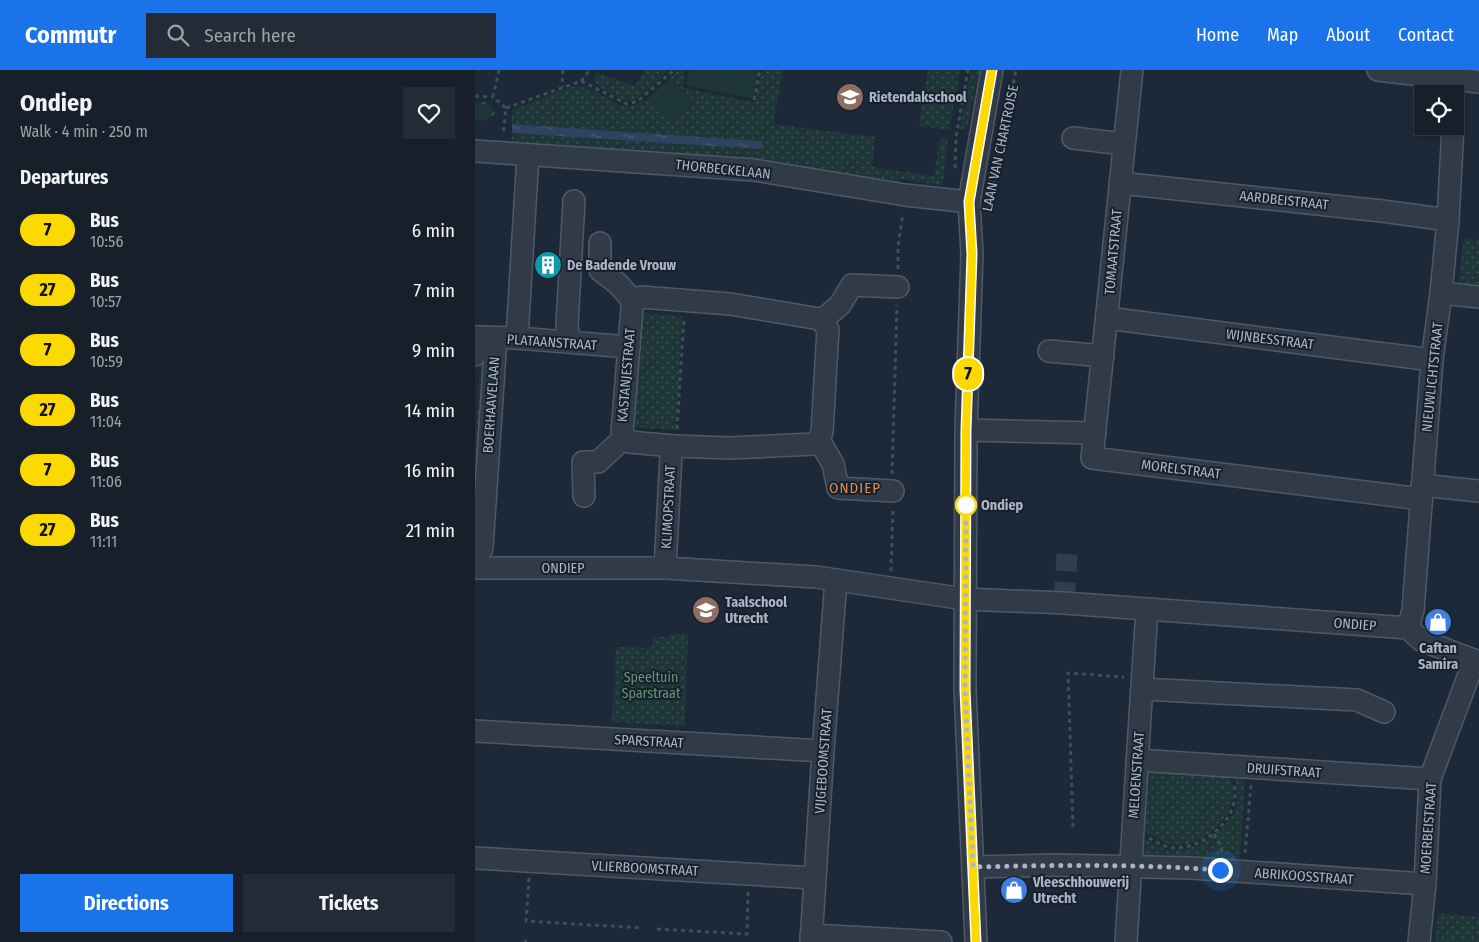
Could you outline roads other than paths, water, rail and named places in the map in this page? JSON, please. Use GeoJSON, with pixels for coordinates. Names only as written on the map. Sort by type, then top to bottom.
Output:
{"type":"FeatureCollection","features":[{"type":"Feature","properties":{"kind":"street","name":"LAAN VAN CHARTROISE"},"geometry":{"type":"LineString","coordinates":[[976,942],[965,689],[966,430],[972,254],[969,202],[993,70]]}},
{"type":"Feature","properties":{"kind":"street","name":"TOMAATSTRAAT"},"geometry":{"type":"LineString","coordinates":[[1095,433],[1131,70]]}},
{"type":"Feature","properties":{"kind":"street"},"geometry":{"type":"LineString","coordinates":[[1379,70],[1456,81],[1479,82]]}},
{"type":"Feature","properties":{"kind":"street","name":"NIEUWLICHTSTRAAT"},"geometry":{"type":"LineString","coordinates":[[1408,628],[1413,610],[1432,360],[1448,220],[1453,135]]}},
{"type":"Feature","properties":{"kind":"street"},"geometry":{"type":"LineString","coordinates":[[1073,138],[1124,144]]}},
{"type":"Feature","properties":{"kind":"street","name":"THORBECKELAAN"},"geometry":{"type":"LineString","coordinates":[[475,151],[753,170],[905,195],[969,202]]}},
{"type":"Feature","properties":{"kind":"street"},"geometry":{"type":"LineString","coordinates":[[517,338],[528,154]]}},
{"type":"Feature","properties":{"kind":"street","name":"AARDBEISTRAAT"},"geometry":{"type":"LineString","coordinates":[[1120,182],[1448,220]]}},
{"type":"Feature","properties":{"kind":"street"},"geometry":{"type":"LineString","coordinates":[[569,342],[567,325],[574,201]]}},
{"type":"Feature","properties":{"kind":"street"},"geometry":{"type":"LineString","coordinates":[[600,243],[600,270],[618,284],[634,302],[641,297],[730,304],[822,320],[828,329],[822,432],[819,440],[833,464],[838,488],[893,491]]}},
{"type":"Feature","properties":{"kind":"street"},"geometry":{"type":"LineString","coordinates":[[822,320],[840,305],[852,284],[897,287]]}},
{"type":"Feature","properties":{"kind":"street"},"geometry":{"type":"LineString","coordinates":[[1441,293],[1479,297]]}},
{"type":"Feature","properties":{"kind":"street","name":"KASTANJESTRAAT"},"geometry":{"type":"LineString","coordinates":[[634,302],[632,307],[622,433],[629,442],[730,448],[814,444],[819,440]]}},
{"type":"Feature","properties":{"kind":"street","name":"WIJNBESSTRAAT"},"geometry":{"type":"LineString","coordinates":[[1107,318],[1432,360]]}},
{"type":"Feature","properties":{"kind":"street","name":"PLATAANSTRAAT"},"geometry":{"type":"LineString","coordinates":[[480,342],[517,338],[629,347]]}},
{"type":"Feature","properties":{"kind":"street","name":"BOERHAAVELAAN"},"geometry":{"type":"LineString","coordinates":[[475,561],[482,548],[480,342]]}},
{"type":"Feature","properties":{"kind":"street"},"geometry":{"type":"LineString","coordinates":[[1049,351],[1103,356]]}},
{"type":"Feature","properties":{"kind":"street"},"geometry":{"type":"LineString","coordinates":[[966,430],[1095,433]]}},
{"type":"Feature","properties":{"kind":"street","name":"MORELSTRAAT"},"geometry":{"type":"LineString","coordinates":[[1095,433],[1092,458],[1422,492],[1479,491]]}},
{"type":"Feature","properties":{"kind":"street"},"geometry":{"type":"LineString","coordinates":[[584,496],[583,462],[599,462],[625,437]]}},
{"type":"Feature","properties":{"kind":"street","name":"KLIMOPSTRAAT"},"geometry":{"type":"LineString","coordinates":[[665,568],[671,456],[674,446]]}},
{"type":"Feature","properties":{"kind":"street","name":"ONDIEP"},"geometry":{"type":"LineString","coordinates":[[475,568],[665,568],[816,577],[965,599],[1064,603],[1408,628]]}},
{"type":"Feature","properties":{"kind":"street","name":"VIJGEBOOMSTRAAT"},"geometry":{"type":"LineString","coordinates":[[811,939],[836,580]]}},
{"type":"Feature","properties":{"kind":"street","name":"MELOENSTRAAT"},"geometry":{"type":"LineString","coordinates":[[1126,942],[1129,867],[1147,609]]}},
{"type":"Feature","properties":{"kind":"street"},"geometry":{"type":"LineString","coordinates":[[1408,628],[1421,640],[1477,662]]}},
{"type":"Feature","properties":{"kind":"street","name":"MOERBEISTRAAT"},"geometry":{"type":"LineString","coordinates":[[1419,942],[1425,884],[1430,779],[1477,662]]}},
{"type":"Feature","properties":{"kind":"street"},"geometry":{"type":"LineString","coordinates":[[1142,684],[1357,700],[1384,712]]}},
{"type":"Feature","properties":{"kind":"street","name":"SPARSTRAAT"},"geometry":{"type":"LineString","coordinates":[[475,730],[823,751]]}},
{"type":"Feature","properties":{"kind":"street","name":"DRUIFSTRAAT"},"geometry":{"type":"LineString","coordinates":[[1137,760],[1430,779]]}},
{"type":"Feature","properties":{"kind":"street","name":"VLIERBOOMSTRAAT"},"geometry":{"type":"LineString","coordinates":[[475,858],[814,878]]}},
{"type":"Feature","properties":{"kind":"street","name":"ABRIKOOSSTRAAT"},"geometry":{"type":"LineString","coordinates":[[973,867],[1054,865],[1191,868],[1425,884]]}},
{"type":"Feature","properties":{"kind":"street"},"geometry":{"type":"LineString","coordinates":[[811,939],[941,942]]}},
{"type":"Feature","properties":{"kind":"water"},"geometry":{"type":"Polygon","coordinates":[[[512,124],[761,141],[763,146],[759,149],[512,133],[512,124]]]}},
{"type":"Feature","properties":{"kind":"tunnel"},"geometry":{"type":"LineString","coordinates":[[1064,603],[1067,554]]}},
{"type":"Feature","properties":{"kind":"place","name":"Rietendakschool"},"geometry":{"type":"Point","coordinates":[850,97]}},
{"type":"Feature","properties":{"kind":"place","name":"De Badende Vrouw"},"geometry":{"type":"Point","coordinates":[548,265]}},
{"type":"Feature","properties":{"kind":"place","name":"Ondiep"},"geometry":{"type":"Point","coordinates":[966,505]}},
{"type":"Feature","properties":{"kind":"place","name":"Taalschool Utrecht"},"geometry":{"type":"Point","coordinates":[706,610]}},
{"type":"Feature","properties":{"kind":"place","name":"Caftan Samira"},"geometry":{"type":"Point","coordinates":[1438,622]}},
{"type":"Feature","properties":{"kind":"place","name":"Vleeschhouwerij Utrecht"},"geometry":{"type":"Point","coordinates":[1014,890]}},
{"type":"Feature","properties":{"kind":"district","name":"ONDIEP"},"geometry":{"type":"Point","coordinates":[855,488]}},
{"type":"Feature","properties":{"kind":"park label","name":"Speeltuin Sparstraat"},"geometry":{"type":"Point","coordinates":[651,686]}}]}
